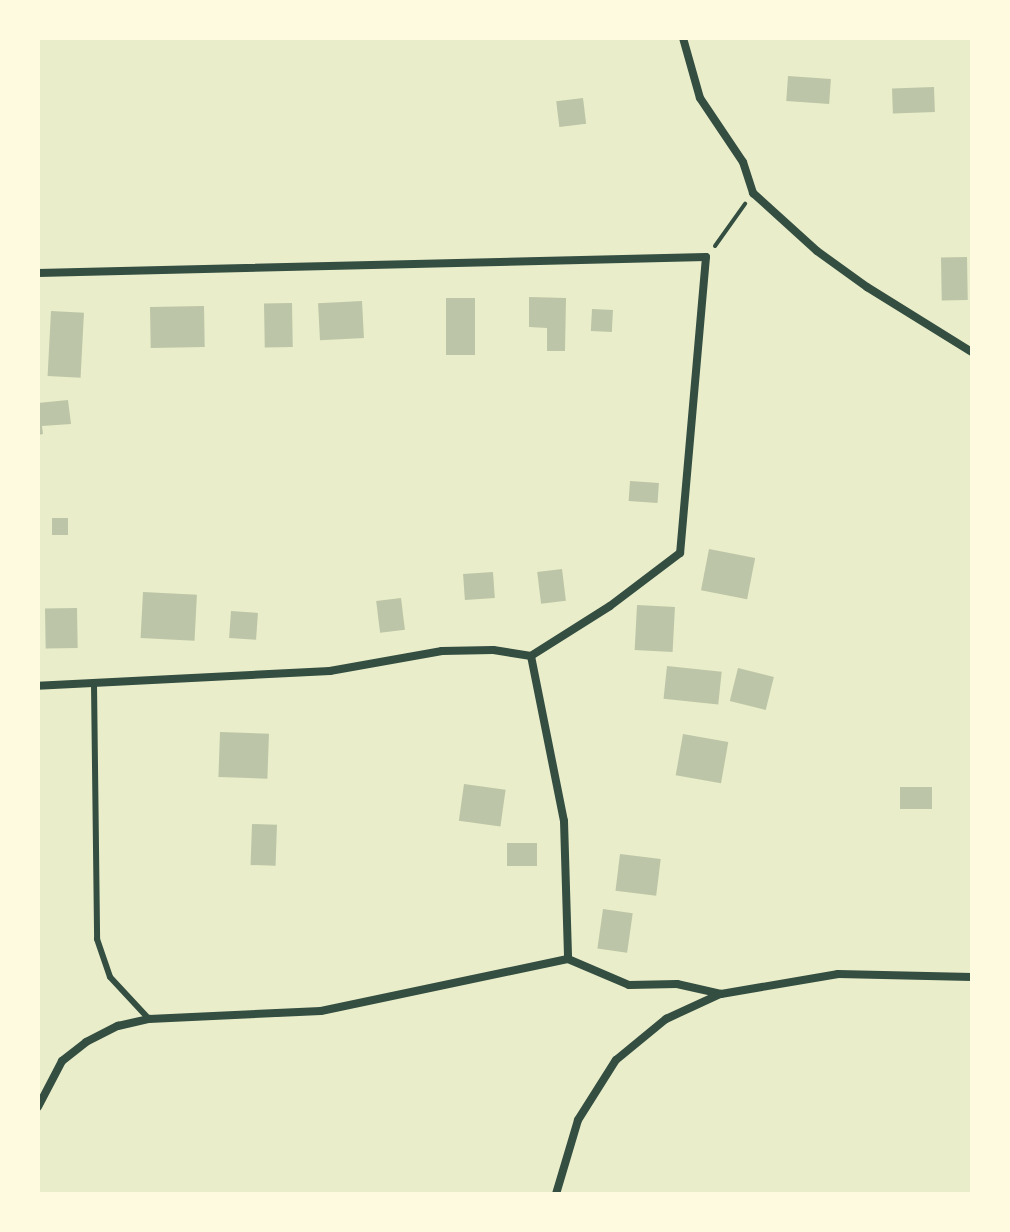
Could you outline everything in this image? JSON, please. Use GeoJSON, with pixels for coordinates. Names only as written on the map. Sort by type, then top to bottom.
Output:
{"type":"FeatureCollection","features":[{"type":"Feature","properties":{"kind":"street"},"geometry":{"type":"LineString","coordinates":[[683,38],[700,98],[743,162],[753,193],[817,251],[867,287],[972,352]]}},
{"type":"Feature","properties":{"kind":"street"},"geometry":{"type":"LineString","coordinates":[[38,273],[706,257],[680,553],[610,606],[531,656],[493,650],[442,651],[330,671],[38,686]]}},
{"type":"Feature","properties":{"kind":"street"},"geometry":{"type":"LineString","coordinates":[[531,656],[564,821],[568,959]]}},
{"type":"Feature","properties":{"kind":"street"},"geometry":{"type":"LineString","coordinates":[[38,1107],[62,1061],[86,1042],[118,1026],[149,1019],[321,1011],[568,959],[629,985],[677,984],[721,994]]}},
{"type":"Feature","properties":{"kind":"street"},"geometry":{"type":"LineString","coordinates":[[556,1194],[578,1120],[616,1060],[666,1019],[721,994],[838,974],[972,977]]}},
{"type":"Feature","properties":{"kind":"lane"},"geometry":{"type":"LineString","coordinates":[[94,684],[97,939],[110,977],[149,1019]]}},
{"type":"Feature","properties":{"kind":"path"},"geometry":{"type":"LineString","coordinates":[[706,257],[753,193]]}},
{"type":"Feature","properties":{"kind":"building"},"geometry":{"type":"Polygon","coordinates":[[[788,76],[831,79],[829,104],[786,101],[788,76]]]}},
{"type":"Feature","properties":{"kind":"building"},"geometry":{"type":"Polygon","coordinates":[[[934,87],[935,112],[893,113],[892,88],[934,87]]]}},
{"type":"Feature","properties":{"kind":"building"},"geometry":{"type":"Polygon","coordinates":[[[583,98],[586,124],[559,127],[556,101],[583,98]]]}},
{"type":"Feature","properties":{"kind":"building"},"geometry":{"type":"Polygon","coordinates":[[[941,257],[967,257],[968,300],[942,300],[941,257]]]}},
{"type":"Feature","properties":{"kind":"building"},"geometry":{"type":"Polygon","coordinates":[[[529,297],[566,298],[565,351],[547,351],[547,328],[529,327],[529,297]]]}},
{"type":"Feature","properties":{"kind":"building"},"geometry":{"type":"Polygon","coordinates":[[[446,298],[475,298],[475,355],[446,355],[446,298]]]}},
{"type":"Feature","properties":{"kind":"building"},"geometry":{"type":"Polygon","coordinates":[[[362,301],[364,338],[320,340],[318,303],[362,301]]]}},
{"type":"Feature","properties":{"kind":"building"},"geometry":{"type":"Polygon","coordinates":[[[264,303],[292,303],[293,347],[265,347],[264,303]]]}},
{"type":"Feature","properties":{"kind":"building"},"geometry":{"type":"Polygon","coordinates":[[[204,306],[205,347],[151,348],[150,307],[204,306]]]}},
{"type":"Feature","properties":{"kind":"building"},"geometry":{"type":"Polygon","coordinates":[[[592,309],[613,310],[612,332],[591,331],[592,309]]]}},
{"type":"Feature","properties":{"kind":"building"},"geometry":{"type":"Polygon","coordinates":[[[51,311],[84,313],[81,378],[48,376],[51,311]]]}},
{"type":"Feature","properties":{"kind":"building"},"geometry":{"type":"Polygon","coordinates":[[[68,400],[71,424],[42,426],[43,434],[38,435],[38,403],[68,400]]]}},
{"type":"Feature","properties":{"kind":"building"},"geometry":{"type":"Polygon","coordinates":[[[630,481],[659,483],[658,503],[629,501],[630,481]]]}},
{"type":"Feature","properties":{"kind":"building"},"geometry":{"type":"Polygon","coordinates":[[[52,518],[68,518],[68,535],[52,535],[52,518]]]}},
{"type":"Feature","properties":{"kind":"building"},"geometry":{"type":"Polygon","coordinates":[[[709,549],[755,558],[747,599],[701,590],[709,549]]]}},
{"type":"Feature","properties":{"kind":"building"},"geometry":{"type":"Polygon","coordinates":[[[562,569],[566,601],[541,604],[537,572],[562,569]]]}},
{"type":"Feature","properties":{"kind":"building"},"geometry":{"type":"Polygon","coordinates":[[[493,572],[495,598],[465,600],[463,574],[493,572]]]}},
{"type":"Feature","properties":{"kind":"building"},"geometry":{"type":"Polygon","coordinates":[[[143,592],[197,595],[195,641],[141,638],[143,592]]]}},
{"type":"Feature","properties":{"kind":"building"},"geometry":{"type":"Polygon","coordinates":[[[401,598],[405,630],[380,633],[376,601],[401,598]]]}},
{"type":"Feature","properties":{"kind":"building"},"geometry":{"type":"Polygon","coordinates":[[[637,605],[675,607],[673,652],[635,650],[637,605]]]}},
{"type":"Feature","properties":{"kind":"building"},"geometry":{"type":"Polygon","coordinates":[[[77,608],[78,648],[46,649],[45,609],[77,608]]]}},
{"type":"Feature","properties":{"kind":"building"},"geometry":{"type":"Polygon","coordinates":[[[231,611],[258,613],[256,640],[229,638],[231,611]]]}},
{"type":"Feature","properties":{"kind":"building"},"geometry":{"type":"Polygon","coordinates":[[[667,666],[722,672],[718,705],[664,699],[667,666]]]}},
{"type":"Feature","properties":{"kind":"building"},"geometry":{"type":"Polygon","coordinates":[[[738,668],[774,677],[766,710],[730,701],[738,668]]]}},
{"type":"Feature","properties":{"kind":"building"},"geometry":{"type":"Polygon","coordinates":[[[220,732],[269,734],[267,779],[218,777],[220,732]]]}},
{"type":"Feature","properties":{"kind":"building"},"geometry":{"type":"Polygon","coordinates":[[[683,734],[728,742],[721,783],[676,775],[683,734]]]}},
{"type":"Feature","properties":{"kind":"building"},"geometry":{"type":"Polygon","coordinates":[[[464,784],[506,790],[500,826],[459,821],[464,784]]]}},
{"type":"Feature","properties":{"kind":"building"},"geometry":{"type":"Polygon","coordinates":[[[900,787],[932,787],[932,809],[900,809],[900,787]]]}},
{"type":"Feature","properties":{"kind":"building"},"geometry":{"type":"Polygon","coordinates":[[[252,824],[277,825],[276,866],[251,865],[252,824]]]}},
{"type":"Feature","properties":{"kind":"building"},"geometry":{"type":"Polygon","coordinates":[[[507,843],[537,843],[537,866],[507,866],[507,843]]]}},
{"type":"Feature","properties":{"kind":"building"},"geometry":{"type":"Polygon","coordinates":[[[620,854],[661,859],[656,896],[615,891],[620,854]]]}},
{"type":"Feature","properties":{"kind":"building"},"geometry":{"type":"Polygon","coordinates":[[[603,909],[633,913],[627,953],[597,949],[603,909]]]}}]}
